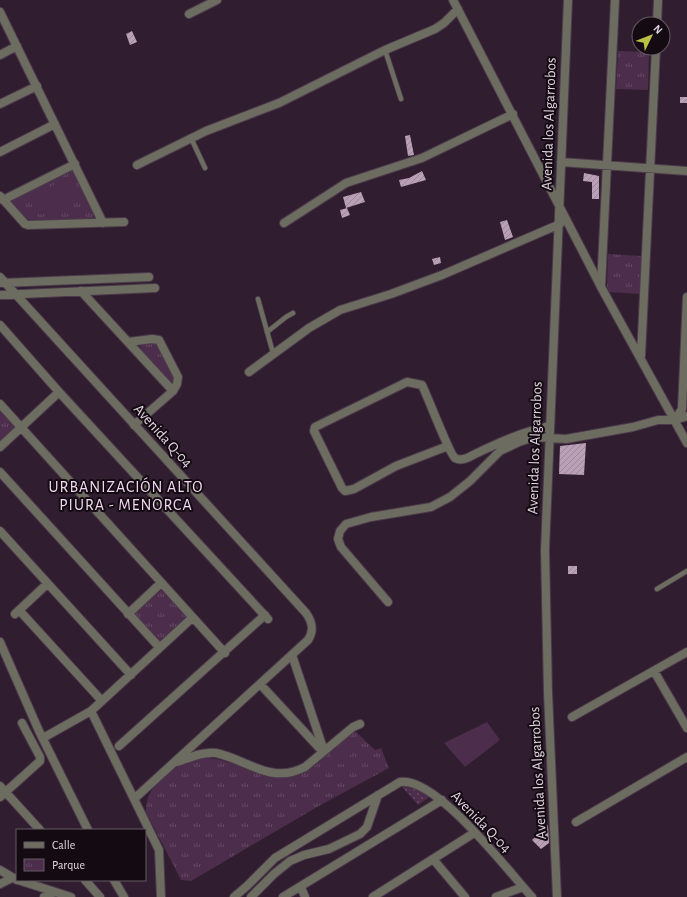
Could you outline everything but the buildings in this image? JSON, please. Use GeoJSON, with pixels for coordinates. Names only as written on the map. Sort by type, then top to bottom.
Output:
{"type":"FeatureCollection","features":[{"type":"Feature","properties":{"kind":"street"},"geometry":{"type":"LineString","coordinates":[[189,14],[217,0]]}},
{"type":"Feature","properties":{"kind":"street"},"geometry":{"type":"LineString","coordinates":[[454,0],[601,287],[687,442]]}},
{"type":"Feature","properties":{"kind":"street","name":"Avenida los Algarrobos"},"geometry":{"type":"LineString","coordinates":[[558,897],[548,693],[546,558],[549,438],[560,224],[561,162],[568,0]]}},
{"type":"Feature","properties":{"kind":"street"},"geometry":{"type":"LineString","coordinates":[[601,287],[615,0]]}},
{"type":"Feature","properties":{"kind":"street"},"geometry":{"type":"LineString","coordinates":[[657,16],[658,0]]}},
{"type":"Feature","properties":{"kind":"street"},"geometry":{"type":"LineString","coordinates":[[137,165],[191,138],[278,103],[385,50],[435,29],[444,23],[458,9]]}},
{"type":"Feature","properties":{"kind":"street"},"geometry":{"type":"LineString","coordinates":[[0,12],[103,223]]}},
{"type":"Feature","properties":{"kind":"street"},"geometry":{"type":"LineString","coordinates":[[0,55],[17,46]]}},
{"type":"Feature","properties":{"kind":"street"},"geometry":{"type":"LineString","coordinates":[[640,356],[656,56]]}},
{"type":"Feature","properties":{"kind":"street"},"geometry":{"type":"LineString","coordinates":[[0,104],[37,86]]}},
{"type":"Feature","properties":{"kind":"street"},"geometry":{"type":"LineString","coordinates":[[284,223],[346,183],[422,158],[513,114]]}},
{"type":"Feature","properties":{"kind":"street"},"geometry":{"type":"LineString","coordinates":[[0,152],[55,124]]}},
{"type":"Feature","properties":{"kind":"street"},"geometry":{"type":"LineString","coordinates":[[561,162],[650,169],[687,170]]}},
{"type":"Feature","properties":{"kind":"street"},"geometry":{"type":"LineString","coordinates":[[75,164],[2,198],[25,224],[28,225],[124,222]]}},
{"type":"Feature","properties":{"kind":"street"},"geometry":{"type":"LineString","coordinates":[[249,372],[309,328],[340,310],[391,294],[442,275],[560,224]]}},
{"type":"Feature","properties":{"kind":"street"},"geometry":{"type":"LineString","coordinates":[[2,281],[150,277]]}},
{"type":"Feature","properties":{"kind":"street","name":"Avenida Q-04"},"geometry":{"type":"LineString","coordinates":[[2,281],[16,294],[306,613],[312,627],[312,634],[308,640],[292,655]]}},
{"type":"Feature","properties":{"kind":"street"},"geometry":{"type":"LineString","coordinates":[[0,295],[155,288]]}},
{"type":"Feature","properties":{"kind":"street"},"geometry":{"type":"LineString","coordinates":[[81,291],[172,391]]}},
{"type":"Feature","properties":{"kind":"street"},"geometry":{"type":"LineString","coordinates":[[675,420],[682,409],[687,297]]}},
{"type":"Feature","properties":{"kind":"street"},"geometry":{"type":"LineString","coordinates":[[0,325],[59,392],[267,617],[119,746]]}},
{"type":"Feature","properties":{"kind":"street"},"geometry":{"type":"LineString","coordinates":[[128,342],[152,339],[160,340],[178,377],[177,384],[172,391],[134,425]]}},
{"type":"Feature","properties":{"kind":"street"},"geometry":{"type":"LineString","coordinates":[[448,446],[396,466],[354,489],[345,491],[342,488],[314,431],[315,427],[407,382],[422,385],[448,446],[455,458],[461,459],[506,439],[550,426]]}},
{"type":"Feature","properties":{"kind":"street"},"geometry":{"type":"LineString","coordinates":[[0,447],[59,392]]}},
{"type":"Feature","properties":{"kind":"street"},"geometry":{"type":"LineString","coordinates":[[0,404],[225,653]]}},
{"type":"Feature","properties":{"kind":"street"},"geometry":{"type":"LineString","coordinates":[[388,602],[341,547],[338,539],[340,531],[346,524],[371,517],[430,507],[460,491],[500,451],[534,437],[566,439],[632,427],[658,420],[675,420],[687,416]]}},
{"type":"Feature","properties":{"kind":"street"},"geometry":{"type":"LineString","coordinates":[[0,472],[159,647]]}},
{"type":"Feature","properties":{"kind":"street"},"geometry":{"type":"LineString","coordinates":[[0,532],[130,675]]}},
{"type":"Feature","properties":{"kind":"street"},"geometry":{"type":"LineString","coordinates":[[128,614],[161,583]]}},
{"type":"Feature","properties":{"kind":"street"},"geometry":{"type":"LineString","coordinates":[[47,584],[17,612],[102,701]]}},
{"type":"Feature","properties":{"kind":"street"},"geometry":{"type":"LineString","coordinates":[[43,738],[91,711],[192,618]]}},
{"type":"Feature","properties":{"kind":"street"},"geometry":{"type":"LineString","coordinates":[[0,642],[43,738],[88,829]]}},
{"type":"Feature","properties":{"kind":"street"},"geometry":{"type":"LineString","coordinates":[[572,717],[687,652]]}},
{"type":"Feature","properties":{"kind":"street"},"geometry":{"type":"LineString","coordinates":[[134,799],[292,655],[323,752]]}},
{"type":"Feature","properties":{"kind":"street"},"geometry":{"type":"LineString","coordinates":[[654,671],[687,728]]}},
{"type":"Feature","properties":{"kind":"street"},"geometry":{"type":"LineString","coordinates":[[260,684],[323,752]]}},
{"type":"Feature","properties":{"kind":"street"},"geometry":{"type":"LineString","coordinates":[[91,711],[159,850],[161,897]]}},
{"type":"Feature","properties":{"kind":"street"},"geometry":{"type":"LineString","coordinates":[[22,723],[40,757],[40,761],[2,792],[39,829]]}},
{"type":"Feature","properties":{"kind":"street"},"geometry":{"type":"LineString","coordinates":[[173,763],[196,755],[215,753],[265,772],[283,774],[296,772],[305,767],[353,727],[360,724]]}},
{"type":"Feature","properties":{"kind":"street"},"geometry":{"type":"LineString","coordinates":[[576,822],[687,757]]}},
{"type":"Feature","properties":{"kind":"street","name":"Avenida Q-04"},"geometry":{"type":"LineString","coordinates":[[378,795],[400,782],[412,783],[442,800],[457,813],[532,897]]}},
{"type":"Feature","properties":{"kind":"street"},"geometry":{"type":"LineString","coordinates":[[234,897],[275,858],[378,795]]}},
{"type":"Feature","properties":{"kind":"street"},"geometry":{"type":"LineString","coordinates":[[252,897],[274,874],[290,861],[304,855],[329,849],[360,834],[368,827],[378,795]]}},
{"type":"Feature","properties":{"kind":"street"},"geometry":{"type":"LineString","coordinates":[[283,897],[442,800]]}},
{"type":"Feature","properties":{"kind":"street"},"geometry":{"type":"LineString","coordinates":[[373,897],[474,832]]}},
{"type":"Feature","properties":{"kind":"street"},"geometry":{"type":"LineString","coordinates":[[433,859],[465,897]]}},
{"type":"Feature","properties":{"kind":"street"},"geometry":{"type":"LineString","coordinates":[[0,870],[16,879]]}},
{"type":"Feature","properties":{"kind":"street"},"geometry":{"type":"LineString","coordinates":[[0,884],[16,879]]}},
{"type":"Feature","properties":{"kind":"street"},"geometry":{"type":"LineString","coordinates":[[22,881],[71,897]]}},
{"type":"Feature","properties":{"kind":"street"},"geometry":{"type":"LineString","coordinates":[[86,881],[100,897]]}},
{"type":"Feature","properties":{"kind":"street"},"geometry":{"type":"LineString","coordinates":[[115,881],[124,897]]}},
{"type":"Feature","properties":{"kind":"street"},"geometry":{"type":"LineString","coordinates":[[300,887],[304,897]]}},
{"type":"Feature","properties":{"kind":"street"},"geometry":{"type":"LineString","coordinates":[[496,897],[523,887]]}},
{"type":"Feature","properties":{"kind":"street"},"geometry":{"type":"LineString","coordinates":[[44,897],[55,892]]}},
{"type":"Feature","properties":{"kind":"lane"},"geometry":{"type":"LineString","coordinates":[[385,50],[401,99]]}},
{"type":"Feature","properties":{"kind":"lane"},"geometry":{"type":"LineString","coordinates":[[191,138],[205,168]]}},
{"type":"Feature","properties":{"kind":"lane"},"geometry":{"type":"LineString","coordinates":[[258,299],[273,353]]}},
{"type":"Feature","properties":{"kind":"lane"},"geometry":{"type":"LineString","coordinates":[[267,332],[286,316],[293,313]]}},
{"type":"Feature","properties":{"kind":"lane"},"geometry":{"type":"LineString","coordinates":[[657,589],[687,571]]}},
{"type":"Feature","properties":{"kind":"green space"},"geometry":{"type":"Polygon","coordinates":[[[618,51],[631,51],[631,56],[649,56],[648,90],[616,89],[618,51]]]}},
{"type":"Feature","properties":{"kind":"green space"},"geometry":{"type":"Polygon","coordinates":[[[74,170],[96,215],[93,219],[27,221],[10,203],[12,199],[74,170]]]}},
{"type":"Feature","properties":{"kind":"green space"},"geometry":{"type":"Polygon","coordinates":[[[72,176],[81,195],[40,215],[31,197],[72,176]]]}},
{"type":"Feature","properties":{"kind":"green space"},"geometry":{"type":"Polygon","coordinates":[[[608,254],[642,256],[640,294],[607,292],[608,254]]]}},
{"type":"Feature","properties":{"kind":"green space"},"geometry":{"type":"Polygon","coordinates":[[[158,343],[176,377],[172,382],[169,382],[138,351],[142,344],[158,343]]]}},
{"type":"Feature","properties":{"kind":"green space"},"geometry":{"type":"Polygon","coordinates":[[[0,408],[16,425],[16,428],[0,442],[0,408]]]}},
{"type":"Feature","properties":{"kind":"green space"},"geometry":{"type":"Polygon","coordinates":[[[162,589],[165,589],[188,618],[159,643],[134,616],[135,613],[162,589]]]}},
{"type":"Feature","properties":{"kind":"green space"},"geometry":{"type":"Polygon","coordinates":[[[487,722],[500,740],[465,767],[444,743],[487,722]]]}},
{"type":"Feature","properties":{"kind":"green space"},"geometry":{"type":"Polygon","coordinates":[[[354,730],[375,750],[381,748],[389,768],[317,807],[191,881],[181,880],[146,812],[147,801],[150,793],[163,778],[182,764],[199,759],[215,759],[262,774],[279,777],[297,776],[303,774],[318,763],[354,730]]]}},
{"type":"Feature","properties":{"kind":"green space"},"geometry":{"type":"Polygon","coordinates":[[[348,737],[358,747],[340,765],[330,755],[348,737]]]}},
{"type":"Feature","properties":{"kind":"green space"},"geometry":{"type":"Polygon","coordinates":[[[404,784],[431,796],[418,805],[402,787],[404,784]]]}},
{"type":"Feature","properties":{"kind":"district","name":"URBANIZACIÓN ALTO PIURA - MENORCA"},"geometry":{"type":"Point","coordinates":[126,496]}}]}
